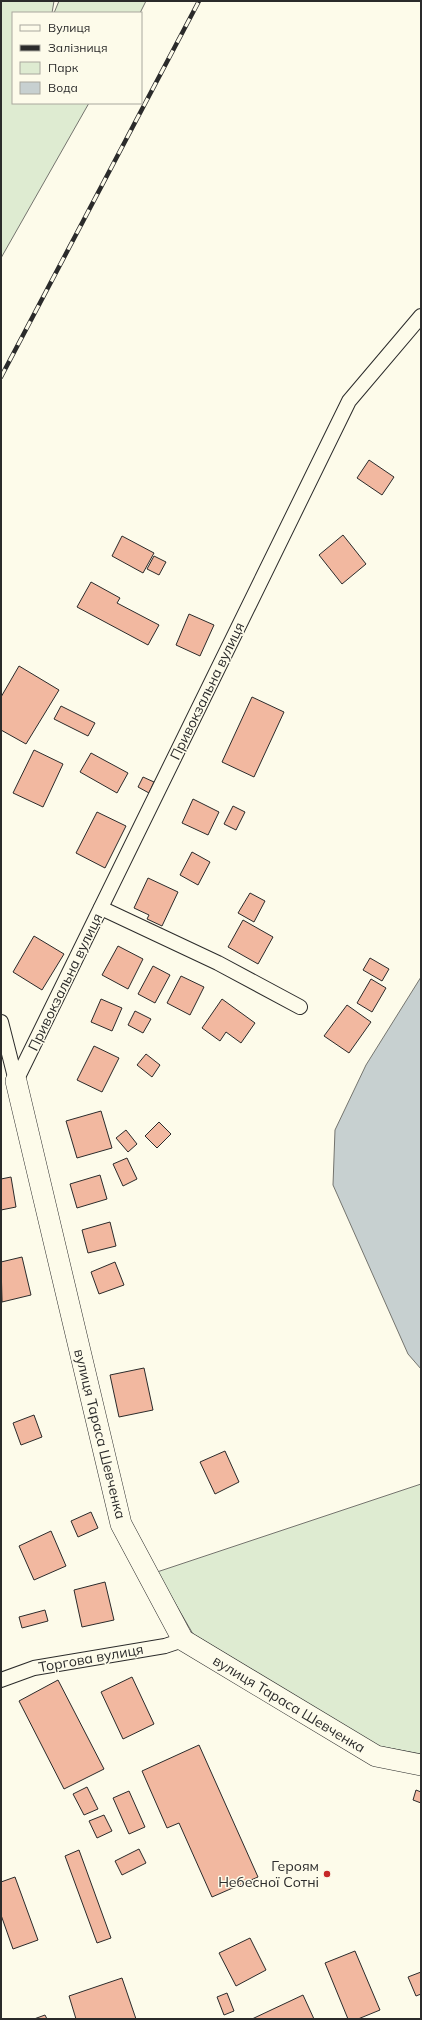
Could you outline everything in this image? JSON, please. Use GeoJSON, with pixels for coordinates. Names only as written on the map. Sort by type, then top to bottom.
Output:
{"type":"FeatureCollection","features":[{"type":"Feature","properties":{"kind":"street","name":"Привокзальна вулиця"},"geometry":{"type":"LineString","coordinates":[[16,1081],[349,401],[421,316]]}},
{"type":"Feature","properties":{"kind":"street"},"geometry":{"type":"LineString","coordinates":[[101,908],[218,964],[300,1007]]}},
{"type":"Feature","properties":{"kind":"street","name":"вулиця Тараса Шевченка"},"geometry":{"type":"LineString","coordinates":[[1,1022],[121,1524],[183,1640],[376,1756],[421,1765]]}},
{"type":"Feature","properties":{"kind":"street","name":"Торгова вулиця"},"geometry":{"type":"LineString","coordinates":[[1,1680],[34,1668],[165,1646],[183,1640]]}},
{"type":"Feature","properties":{"kind":"green space"},"geometry":{"type":"Polygon","coordinates":[[[1,1],[54,1],[52,12],[12,12],[12,104],[88,104],[1,258],[1,1]]]}},
{"type":"Feature","properties":{"kind":"green space"},"geometry":{"type":"Polygon","coordinates":[[[59,1],[146,1],[140,12],[54,12],[59,1]]]}},
{"type":"Feature","properties":{"kind":"green space"},"geometry":{"type":"Polygon","coordinates":[[[421,1484],[421,1754],[378,1746],[193,1634],[157,1572],[421,1484]]]}},
{"type":"Feature","properties":{"kind":"water"},"geometry":{"type":"Polygon","coordinates":[[[421,977],[421,1369],[408,1354],[333,1185],[335,1130],[366,1065],[421,977]]]}},
{"type":"Feature","properties":{"kind":"building"},"geometry":{"type":"Polygon","coordinates":[[[369,460],[394,477],[382,495],[357,478],[369,460]]]}},
{"type":"Feature","properties":{"kind":"building"},"geometry":{"type":"Polygon","coordinates":[[[343,535],[366,564],[342,584],[319,555],[343,535]]]}},
{"type":"Feature","properties":{"kind":"building"},"geometry":{"type":"Polygon","coordinates":[[[122,536],[154,553],[143,573],[112,556],[122,536]]]}},
{"type":"Feature","properties":{"kind":"building"},"geometry":{"type":"Polygon","coordinates":[[[154,556],[166,562],[159,575],[147,569],[154,556]]]}},
{"type":"Feature","properties":{"kind":"building"},"geometry":{"type":"Polygon","coordinates":[[[91,582],[120,598],[117,603],[159,625],[148,645],[77,607],[91,582]]]}},
{"type":"Feature","properties":{"kind":"building"},"geometry":{"type":"Polygon","coordinates":[[[189,614],[214,625],[200,656],[176,645],[189,614]]]}},
{"type":"Feature","properties":{"kind":"building"},"geometry":{"type":"Polygon","coordinates":[[[19,666],[59,690],[26,744],[1,730],[1,697],[19,666]]]}},
{"type":"Feature","properties":{"kind":"building"},"geometry":{"type":"Polygon","coordinates":[[[252,697],[284,712],[254,777],[222,762],[252,697]]]}},
{"type":"Feature","properties":{"kind":"building"},"geometry":{"type":"Polygon","coordinates":[[[61,706],[95,723],[88,736],[54,719],[61,706]]]}},
{"type":"Feature","properties":{"kind":"building"},"geometry":{"type":"Polygon","coordinates":[[[34,750],[63,764],[43,807],[13,793],[34,750]]]}},
{"type":"Feature","properties":{"kind":"building"},"geometry":{"type":"Polygon","coordinates":[[[91,753],[128,773],[117,793],[80,772],[91,753]]]}},
{"type":"Feature","properties":{"kind":"building"},"geometry":{"type":"Polygon","coordinates":[[[143,777],[154,782],[149,793],[138,787],[143,777]]]}},
{"type":"Feature","properties":{"kind":"building"},"geometry":{"type":"Polygon","coordinates":[[[193,799],[219,812],[208,835],[182,823],[193,799]]]}},
{"type":"Feature","properties":{"kind":"building"},"geometry":{"type":"Polygon","coordinates":[[[233,806],[245,812],[236,830],[224,824],[233,806]]]}},
{"type":"Feature","properties":{"kind":"building"},"geometry":{"type":"Polygon","coordinates":[[[97,812],[126,826],[105,868],[76,853],[97,812]]]}},
{"type":"Feature","properties":{"kind":"building"},"geometry":{"type":"Polygon","coordinates":[[[192,852],[210,862],[198,885],[180,875],[192,852]]]}},
{"type":"Feature","properties":{"kind":"building"},"geometry":{"type":"Polygon","coordinates":[[[148,878],[178,892],[162,926],[147,919],[149,915],[134,908],[148,878]]]}},
{"type":"Feature","properties":{"kind":"building"},"geometry":{"type":"Polygon","coordinates":[[[250,893],[265,901],[254,922],[238,913],[250,893]]]}},
{"type":"Feature","properties":{"kind":"building"},"geometry":{"type":"Polygon","coordinates":[[[243,920],[273,937],[258,964],[228,947],[243,920]]]}},
{"type":"Feature","properties":{"kind":"building"},"geometry":{"type":"Polygon","coordinates":[[[34,936],[64,954],[42,990],[13,972],[34,936]]]}},
{"type":"Feature","properties":{"kind":"building"},"geometry":{"type":"Polygon","coordinates":[[[118,946],[143,959],[128,989],[102,975],[118,946]]]}},
{"type":"Feature","properties":{"kind":"building"},"geometry":{"type":"Polygon","coordinates":[[[370,958],[389,969],[382,981],[363,970],[370,958]]]}},
{"type":"Feature","properties":{"kind":"building"},"geometry":{"type":"Polygon","coordinates":[[[153,966],[170,975],[155,1003],[138,994],[153,966]]]}},
{"type":"Feature","properties":{"kind":"building"},"geometry":{"type":"Polygon","coordinates":[[[181,976],[204,987],[190,1015],[167,1003],[181,976]]]}},
{"type":"Feature","properties":{"kind":"building"},"geometry":{"type":"Polygon","coordinates":[[[371,979],[386,988],[372,1012],[357,1003],[371,979]]]}},
{"type":"Feature","properties":{"kind":"building"},"geometry":{"type":"Polygon","coordinates":[[[101,999],[122,1008],[112,1031],[91,1022],[101,999]]]}},
{"type":"Feature","properties":{"kind":"building"},"geometry":{"type":"Polygon","coordinates":[[[222,999],[255,1023],[241,1043],[226,1032],[220,1041],[202,1028],[222,999]]]}},
{"type":"Feature","properties":{"kind":"building"},"geometry":{"type":"Polygon","coordinates":[[[347,1005],[371,1022],[349,1053],[324,1036],[347,1005]]]}},
{"type":"Feature","properties":{"kind":"building"},"geometry":{"type":"Polygon","coordinates":[[[135,1011],[151,1019],[143,1033],[128,1025],[135,1011]]]}},
{"type":"Feature","properties":{"kind":"building"},"geometry":{"type":"Polygon","coordinates":[[[94,1046],[119,1058],[102,1092],[77,1080],[94,1046]]]}},
{"type":"Feature","properties":{"kind":"building"},"geometry":{"type":"Polygon","coordinates":[[[146,1054],[160,1065],[152,1077],[137,1065],[146,1054]]]}},
{"type":"Feature","properties":{"kind":"building"},"geometry":{"type":"Polygon","coordinates":[[[101,1111],[112,1148],[77,1158],[66,1121],[101,1111]]]}},
{"type":"Feature","properties":{"kind":"building"},"geometry":{"type":"Polygon","coordinates":[[[159,1122],[171,1134],[157,1148],[145,1136],[159,1122]]]}},
{"type":"Feature","properties":{"kind":"building"},"geometry":{"type":"Polygon","coordinates":[[[126,1130],[137,1144],[128,1152],[116,1138],[126,1130]]]}},
{"type":"Feature","properties":{"kind":"building"},"geometry":{"type":"Polygon","coordinates":[[[127,1158],[137,1179],[123,1186],[113,1164],[127,1158]]]}},
{"type":"Feature","properties":{"kind":"building"},"geometry":{"type":"Polygon","coordinates":[[[100,1175],[107,1199],[77,1208],[70,1184],[100,1175]]]}},
{"type":"Feature","properties":{"kind":"building"},"geometry":{"type":"Polygon","coordinates":[[[11,1177],[16,1207],[1,1210],[1,1179],[11,1177]]]}},
{"type":"Feature","properties":{"kind":"building"},"geometry":{"type":"Polygon","coordinates":[[[110,1222],[116,1246],[88,1253],[82,1230],[110,1222]]]}},
{"type":"Feature","properties":{"kind":"building"},"geometry":{"type":"Polygon","coordinates":[[[22,1257],[31,1295],[2,1302],[1,1262],[22,1257]]]}},
{"type":"Feature","properties":{"kind":"building"},"geometry":{"type":"Polygon","coordinates":[[[115,1262],[124,1285],[99,1294],[91,1272],[115,1262]]]}},
{"type":"Feature","properties":{"kind":"building"},"geometry":{"type":"Polygon","coordinates":[[[144,1368],[153,1410],[119,1417],[110,1375],[144,1368]]]}},
{"type":"Feature","properties":{"kind":"building"},"geometry":{"type":"Polygon","coordinates":[[[34,1415],[42,1437],[21,1445],[13,1423],[34,1415]]]}},
{"type":"Feature","properties":{"kind":"building"},"geometry":{"type":"Polygon","coordinates":[[[225,1451],[239,1482],[215,1494],[200,1462],[225,1451]]]}},
{"type":"Feature","properties":{"kind":"building"},"geometry":{"type":"Polygon","coordinates":[[[91,1512],[98,1528],[78,1537],[71,1521],[91,1512]]]}},
{"type":"Feature","properties":{"kind":"building"},"geometry":{"type":"Polygon","coordinates":[[[51,1531],[66,1566],[34,1580],[19,1546],[51,1531]]]}},
{"type":"Feature","properties":{"kind":"building"},"geometry":{"type":"Polygon","coordinates":[[[105,1582],[114,1620],[82,1627],[74,1590],[105,1582]]]}},
{"type":"Feature","properties":{"kind":"building"},"geometry":{"type":"Polygon","coordinates":[[[45,1610],[48,1621],[22,1628],[19,1617],[45,1610]]]}},
{"type":"Feature","properties":{"kind":"building"},"geometry":{"type":"Polygon","coordinates":[[[132,1677],[154,1724],[123,1739],[101,1692],[132,1677]]]}},
{"type":"Feature","properties":{"kind":"building"},"geometry":{"type":"Polygon","coordinates":[[[58,1680],[104,1769],[64,1789],[19,1701],[58,1680]]]}},
{"type":"Feature","properties":{"kind":"building"},"geometry":{"type":"Polygon","coordinates":[[[199,1745],[258,1877],[212,1897],[179,1823],[167,1828],[142,1771],[199,1745]]]}},
{"type":"Feature","properties":{"kind":"building"},"geometry":{"type":"Polygon","coordinates":[[[87,1787],[98,1809],[84,1815],[73,1794],[87,1787]]]}},
{"type":"Feature","properties":{"kind":"building"},"geometry":{"type":"Polygon","coordinates":[[[416,1790],[421,1792],[421,1803],[413,1800],[416,1790]]]}},
{"type":"Feature","properties":{"kind":"building"},"geometry":{"type":"Polygon","coordinates":[[[129,1791],[145,1827],[129,1834],[113,1798],[129,1791]]]}},
{"type":"Feature","properties":{"kind":"building"},"geometry":{"type":"Polygon","coordinates":[[[104,1815],[112,1831],[97,1838],[89,1821],[104,1815]]]}},
{"type":"Feature","properties":{"kind":"building"},"geometry":{"type":"Polygon","coordinates":[[[139,1849],[146,1863],[122,1875],[115,1861],[139,1849]]]}},
{"type":"Feature","properties":{"kind":"building"},"geometry":{"type":"Polygon","coordinates":[[[79,1850],[111,1938],[97,1943],[65,1856],[79,1850]]]}},
{"type":"Feature","properties":{"kind":"building"},"geometry":{"type":"Polygon","coordinates":[[[15,1877],[38,1940],[13,1949],[1,1915],[1,1882],[15,1877]]]}},
{"type":"Feature","properties":{"kind":"building"},"geometry":{"type":"Polygon","coordinates":[[[250,1938],[266,1970],[236,1986],[219,1953],[250,1938]]]}},
{"type":"Feature","properties":{"kind":"building"},"geometry":{"type":"Polygon","coordinates":[[[355,1951],[380,2010],[358,2019],[348,2019],[325,1963],[355,1951]]]}},
{"type":"Feature","properties":{"kind":"building"},"geometry":{"type":"Polygon","coordinates":[[[421,1972],[421,1994],[416,1996],[408,1977],[421,1972]]]}},
{"type":"Feature","properties":{"kind":"building"},"geometry":{"type":"Polygon","coordinates":[[[122,1978],[136,2019],[76,2019],[69,1996],[122,1978]]]}},
{"type":"Feature","properties":{"kind":"building"},"geometry":{"type":"Polygon","coordinates":[[[227,1993],[234,2011],[224,2015],[217,1997],[227,1993]]]}},
{"type":"Feature","properties":{"kind":"building"},"geometry":{"type":"Polygon","coordinates":[[[303,1995],[314,2019],[252,2019],[303,1995]]]}},
{"type":"Feature","properties":{"kind":"building"},"geometry":{"type":"Polygon","coordinates":[[[45,2015],[47,2019],[34,2019],[45,2015]]]}},
{"type":"Feature","properties":{"kind":"railway"},"geometry":{"type":"LineString","coordinates":[[1,377],[199,1]]}},
{"type":"Feature","properties":{"kind":"place","name":"Героям Небесної Сотні"},"geometry":{"type":"Point","coordinates":[327,1874]}}]}
